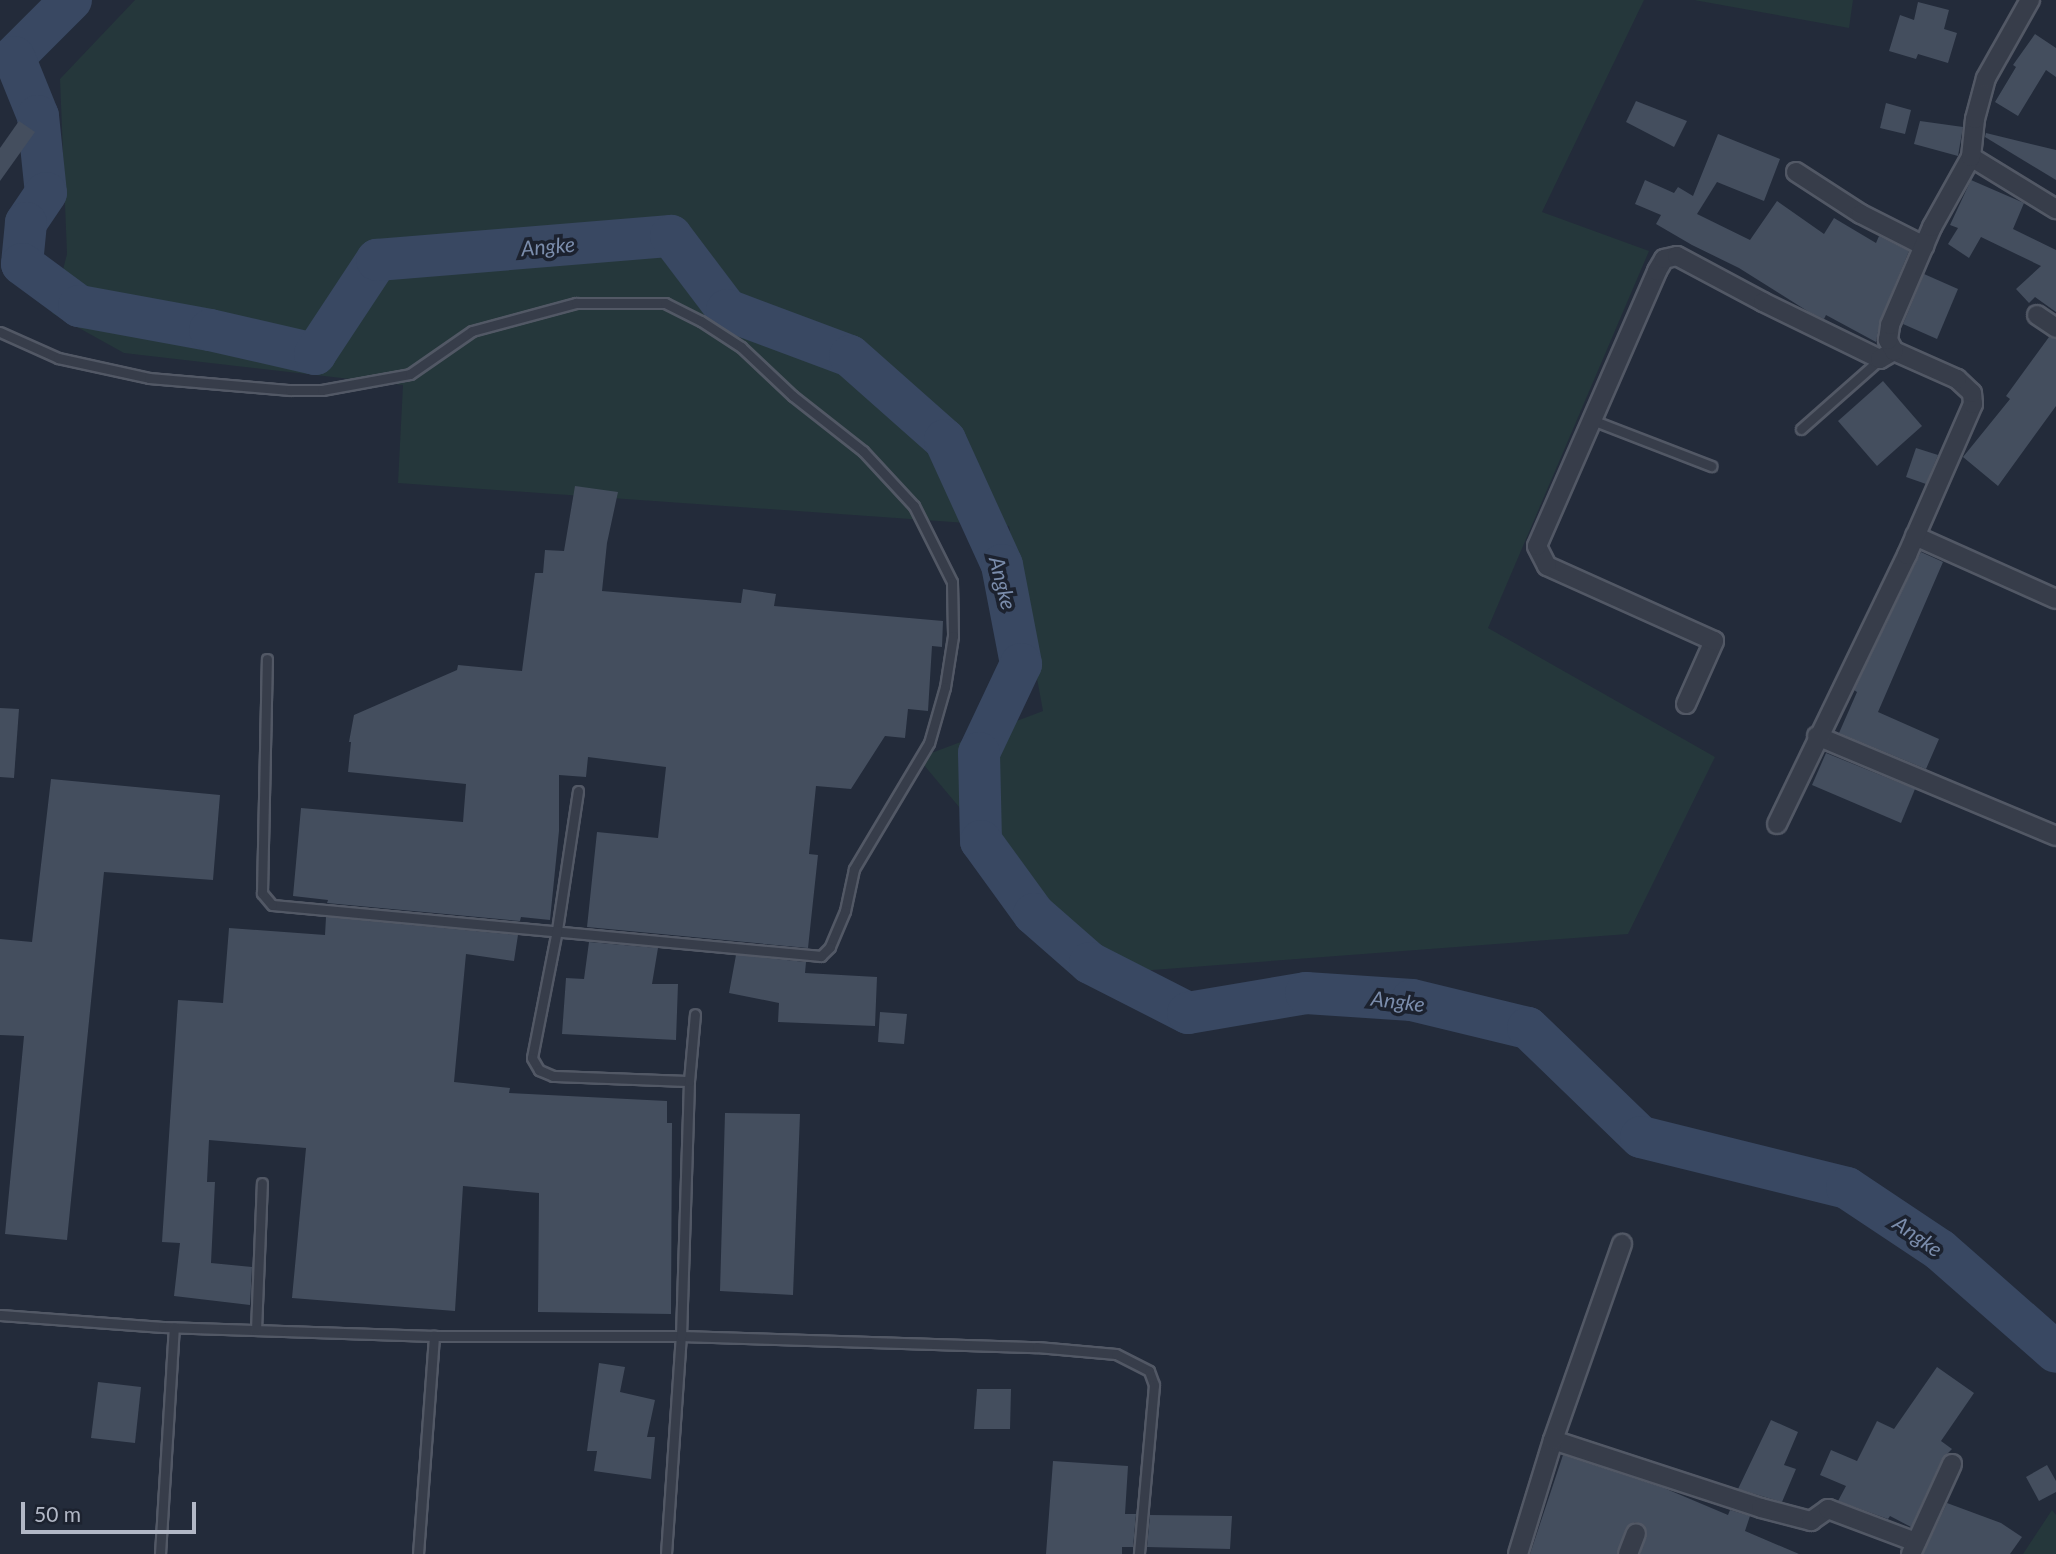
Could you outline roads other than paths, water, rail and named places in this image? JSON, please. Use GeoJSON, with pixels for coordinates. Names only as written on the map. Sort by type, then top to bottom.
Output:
{"type":"FeatureCollection","features":[{"type":"Feature","properties":{"kind":"street"},"geometry":{"type":"LineString","coordinates":[[1887,355],[1890,325],[1924,246],[1971,156],[1979,97],[1986,78],[2030,0]]}},
{"type":"Feature","properties":{"kind":"street"},"geometry":{"type":"LineString","coordinates":[[1971,156],[2056,209]]}},
{"type":"Feature","properties":{"kind":"street"},"geometry":{"type":"LineString","coordinates":[[1796,172],[1861,214],[1924,246]]}},
{"type":"Feature","properties":{"kind":"street"},"geometry":{"type":"LineString","coordinates":[[1686,704],[1714,641],[1547,566],[1540,557],[1537,546],[1664,259],[1677,256],[1887,355],[1957,379],[1972,393],[1970,411],[1915,536],[1777,824]]}},
{"type":"Feature","properties":{"kind":"street"},"geometry":{"type":"LineString","coordinates":[[2036,315],[2056,328]]}},
{"type":"Feature","properties":{"kind":"street"},"geometry":{"type":"LineString","coordinates":[[1915,536],[2056,599]]}},
{"type":"Feature","properties":{"kind":"street"},"geometry":{"type":"LineString","coordinates":[[1817,736],[2056,836]]}},
{"type":"Feature","properties":{"kind":"street"},"geometry":{"type":"LineString","coordinates":[[1518,1554],[1553,1440],[1622,1244]]}},
{"type":"Feature","properties":{"kind":"street"},"geometry":{"type":"LineString","coordinates":[[1553,1440],[1761,1508],[1811,1521],[1828,1509],[1913,1548],[1952,1464]]}},
{"type":"Feature","properties":{"kind":"street"},"geometry":{"type":"LineString","coordinates":[[1628,1554],[1636,1533]]}},
{"type":"Feature","properties":{"kind":"lane"},"geometry":{"type":"LineString","coordinates":[[0,332],[58,358],[149,378],[290,390],[322,390],[410,374],[472,331],[576,303],[665,303],[701,321],[741,347],[793,396],[863,451],[914,506],[952,582],[953,636],[945,687],[929,743],[854,869],[845,911],[831,947],[821,956],[272,905],[262,892],[267,659]]}},
{"type":"Feature","properties":{"kind":"lane"},"geometry":{"type":"LineString","coordinates":[[1801,429],[1887,355]]}},
{"type":"Feature","properties":{"kind":"lane"},"geometry":{"type":"LineString","coordinates":[[1592,420],[1711,466]]}},
{"type":"Feature","properties":{"kind":"lane"},"geometry":{"type":"LineString","coordinates":[[578,791],[557,930],[532,1058],[539,1070],[553,1076],[689,1081]]}},
{"type":"Feature","properties":{"kind":"lane"},"geometry":{"type":"LineString","coordinates":[[666,1554],[681,1336],[689,1081],[695,1014]]}},
{"type":"Feature","properties":{"kind":"lane"},"geometry":{"type":"LineString","coordinates":[[256,1330],[262,1183]]}},
{"type":"Feature","properties":{"kind":"lane"},"geometry":{"type":"LineString","coordinates":[[0,1315],[256,1330],[434,1336],[681,1336],[1037,1348],[1116,1354],[1149,1371],[1154,1385],[1139,1554]]}},
{"type":"Feature","properties":{"kind":"lane"},"geometry":{"type":"LineString","coordinates":[[160,1554],[173,1327]]}},
{"type":"Feature","properties":{"kind":"lane"},"geometry":{"type":"LineString","coordinates":[[418,1554],[434,1336]]}},
{"type":"Feature","properties":{"kind":"waterway","name":"Angke"},"geometry":{"type":"LineString","coordinates":[[71,0],[14,57],[38,116],[46,193],[26,223],[22,264],[79,306],[210,330],[315,354],[377,260],[671,236],[727,310],[850,356],[945,440],[1002,565],[1021,664],[979,753],[981,841],[1034,914],[1090,963],[1188,1013],[1306,993],[1412,1000],[1528,1028],[1641,1137],[1847,1188],[1940,1250],[2056,1352]]}}]}
